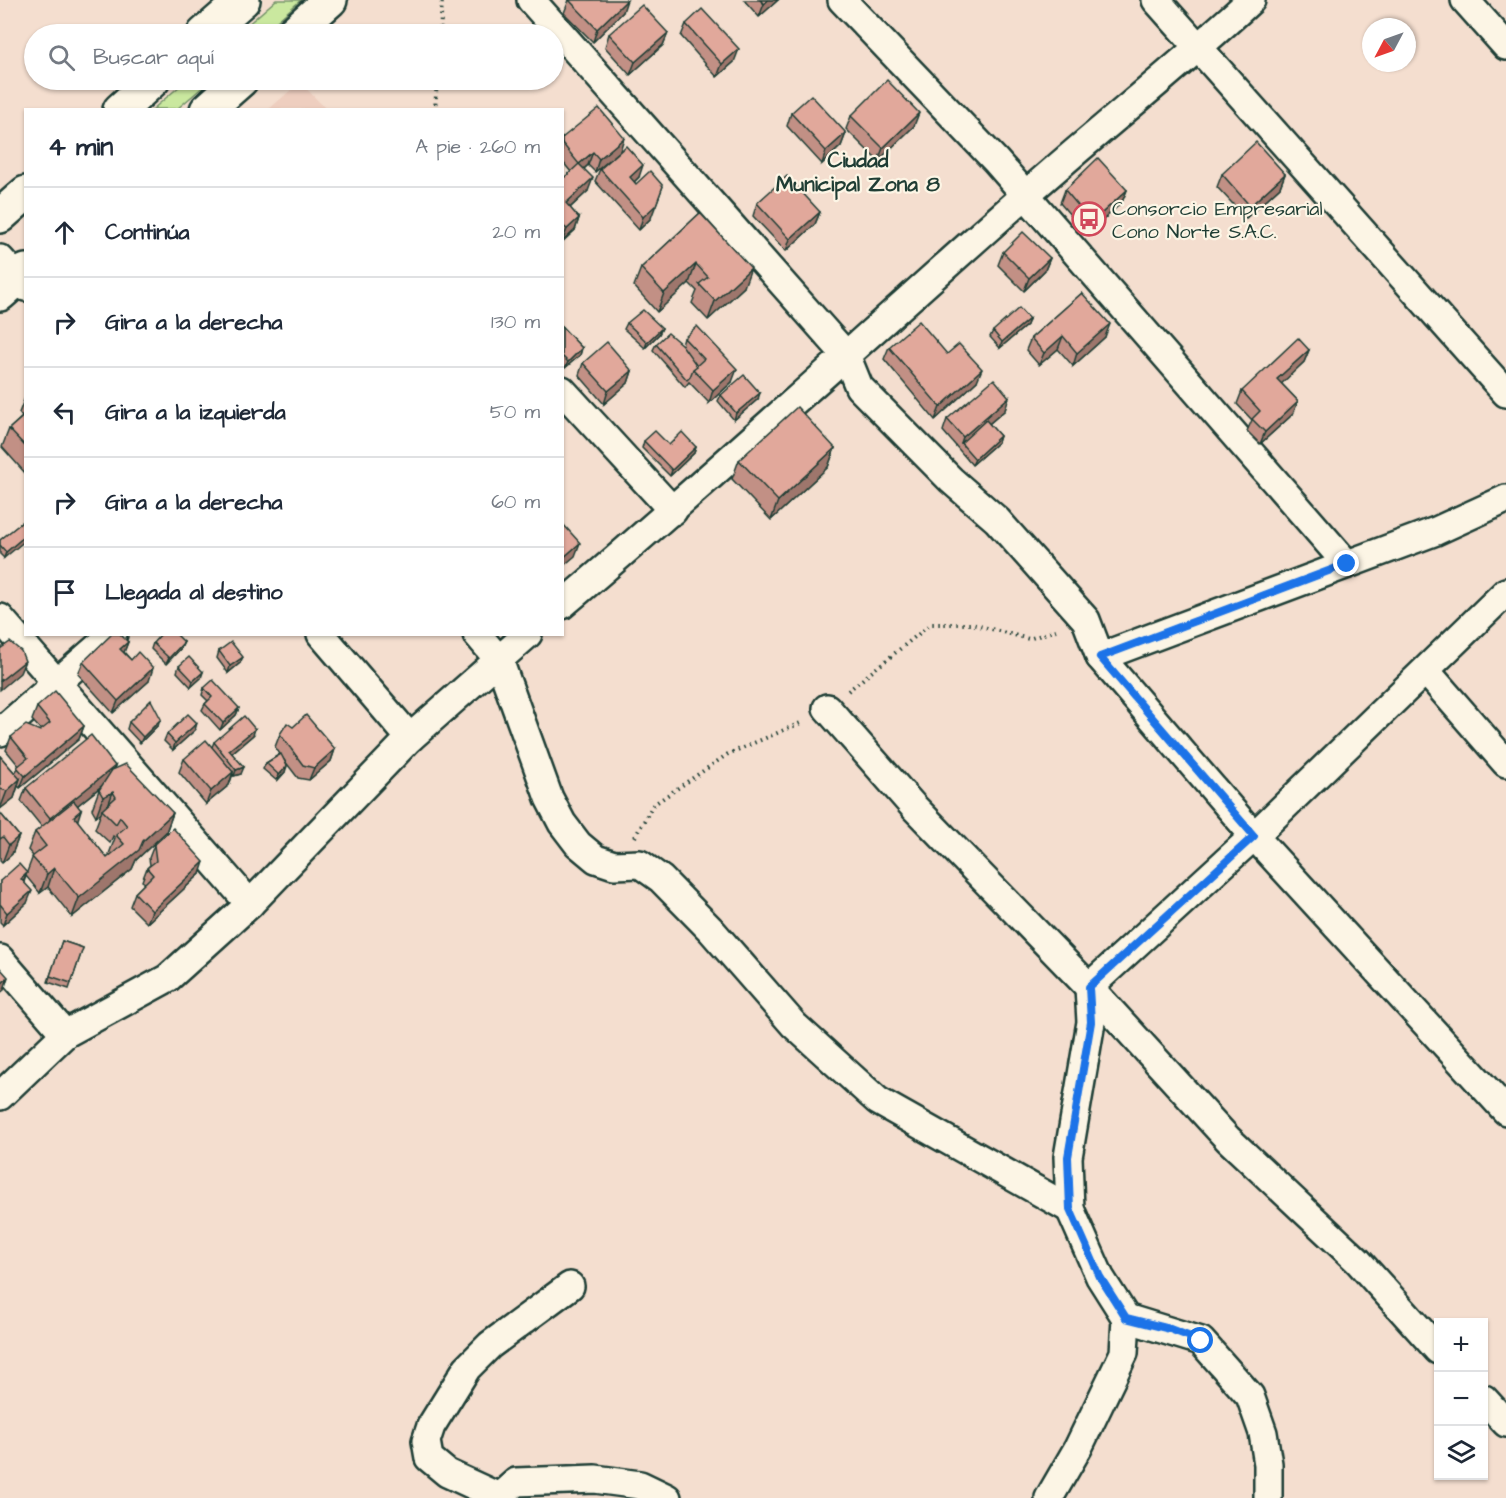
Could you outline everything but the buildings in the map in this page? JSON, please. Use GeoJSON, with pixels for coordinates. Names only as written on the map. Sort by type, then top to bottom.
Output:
{"type":"FeatureCollection","features":[{"type":"Feature","properties":{"kind":"street"},"geometry":{"type":"LineString","coordinates":[[215,24],[243,0]]}},
{"type":"Feature","properties":{"kind":"street"},"geometry":{"type":"LineString","coordinates":[[303,24],[330,0]]}},
{"type":"Feature","properties":{"kind":"street"},"geometry":{"type":"LineString","coordinates":[[531,0],[552,24]]}},
{"type":"Feature","properties":{"kind":"street"},"geometry":{"type":"LineString","coordinates":[[842,0],[996,161],[1347,564]]}},
{"type":"Feature","properties":{"kind":"street"},"geometry":{"type":"LineString","coordinates":[[1156,0],[1506,393]]}},
{"type":"Feature","properties":{"kind":"street"},"geometry":{"type":"LineString","coordinates":[[564,603],[673,511],[1025,196],[1200,48],[1251,0]]}},
{"type":"Feature","properties":{"kind":"street"},"geometry":{"type":"LineString","coordinates":[[1465,0],[1506,46]]}},
{"type":"Feature","properties":{"kind":"street"},"geometry":{"type":"LineString","coordinates":[[564,37],[846,355],[859,387],[951,480],[997,520],[1086,620],[1100,657],[1254,836],[1506,1111]]}},
{"type":"Feature","properties":{"kind":"street"},"geometry":{"type":"LineString","coordinates":[[122,108],[142,90]]}},
{"type":"Feature","properties":{"kind":"street"},"geometry":{"type":"LineString","coordinates":[[209,108],[230,90]]}},
{"type":"Feature","properties":{"kind":"street"},"geometry":{"type":"LineString","coordinates":[[0,216],[24,195]]}},
{"type":"Feature","properties":{"kind":"street"},"geometry":{"type":"LineString","coordinates":[[564,392],[673,511]]}},
{"type":"Feature","properties":{"kind":"street"},"geometry":{"type":"LineString","coordinates":[[1100,657],[1437,531],[1506,499]]}},
{"type":"Feature","properties":{"kind":"street"},"geometry":{"type":"LineString","coordinates":[[1089,987],[1254,836],[1506,592]]}},
{"type":"Feature","properties":{"kind":"street"},"geometry":{"type":"LineString","coordinates":[[0,618],[250,904]]}},
{"type":"Feature","properties":{"kind":"street"},"geometry":{"type":"LineString","coordinates":[[0,732],[111,636]]}},
{"type":"Feature","properties":{"kind":"street"},"geometry":{"type":"LineString","coordinates":[[323,636],[410,738]]}},
{"type":"Feature","properties":{"kind":"street"},"geometry":{"type":"LineString","coordinates":[[479,636],[499,660],[549,798],[561,824],[578,844],[596,859],[614,865],[640,864],[661,879],[711,930],[794,1025],[878,1101],[1070,1209]]}},
{"type":"Feature","properties":{"kind":"street"},"geometry":{"type":"LineString","coordinates":[[0,1096],[65,1034],[168,978],[250,904],[410,738],[526,636]]}},
{"type":"Feature","properties":{"kind":"street"},"geometry":{"type":"LineString","coordinates":[[1426,671],[1506,763]]}},
{"type":"Feature","properties":{"kind":"street"},"geometry":{"type":"LineString","coordinates":[[827,708],[914,807],[1089,987],[1228,1139],[1358,1261],[1434,1346]]}},
{"type":"Feature","properties":{"kind":"street"},"geometry":{"type":"LineString","coordinates":[[0,959],[65,1034]]}},
{"type":"Feature","properties":{"kind":"street"},"geometry":{"type":"LineString","coordinates":[[1049,1498],[1078,1448],[1124,1353],[1126,1318],[1100,1277],[1070,1209],[1068,1157],[1091,1022],[1089,987]]}},
{"type":"Feature","properties":{"kind":"street"},"geometry":{"type":"LineString","coordinates":[[570,1286],[490,1345],[467,1368],[431,1426],[426,1441],[429,1458],[447,1473],[500,1497],[516,1482],[595,1479],[640,1485],[668,1498]]}},
{"type":"Feature","properties":{"kind":"street"},"geometry":{"type":"LineString","coordinates":[[1126,1318],[1170,1329],[1201,1341],[1250,1396],[1263,1433],[1268,1464],[1268,1498]]}},
{"type":"Feature","properties":{"kind":"street"},"geometry":{"type":"LineString","coordinates":[[1488,1404],[1506,1424]]}},
{"type":"Feature","properties":{"kind":"path"},"geometry":{"type":"LineString","coordinates":[[441,24],[442,0]]}},
{"type":"Feature","properties":{"kind":"path"},"geometry":{"type":"LineString","coordinates":[[435,108],[436,90]]}},
{"type":"Feature","properties":{"kind":"shaded area"},"geometry":{"type":"Polygon","coordinates":[[[291,90],[308,90],[325,108],[270,108],[291,90]]]}},
{"type":"Feature","properties":{"kind":"green space"},"geometry":{"type":"Polygon","coordinates":[[[276,0],[301,0],[273,24],[248,24],[276,0]]]}},
{"type":"Feature","properties":{"kind":"green space"},"geometry":{"type":"Polygon","coordinates":[[[175,90],[199,90],[178,108],[154,108],[175,90]]]}},
{"type":"Feature","properties":{"kind":"place","name":"Consorcio Empresarial Cono Norte S.A.C."},"geometry":{"type":"Point","coordinates":[1089,219]}},
{"type":"Feature","properties":{"kind":"district","name":"Ciudad Municipal Zona 8"},"geometry":{"type":"Point","coordinates":[858,172]}},
{"type":"Feature","properties":{"kind":"route"},"geometry":{"type":"LineString","coordinates":[[1201,1341],[1170,1329],[1126,1318],[1100,1277],[1070,1209],[1068,1157],[1091,1022],[1089,987],[1254,836],[1100,657],[1347,564]]}}]}
